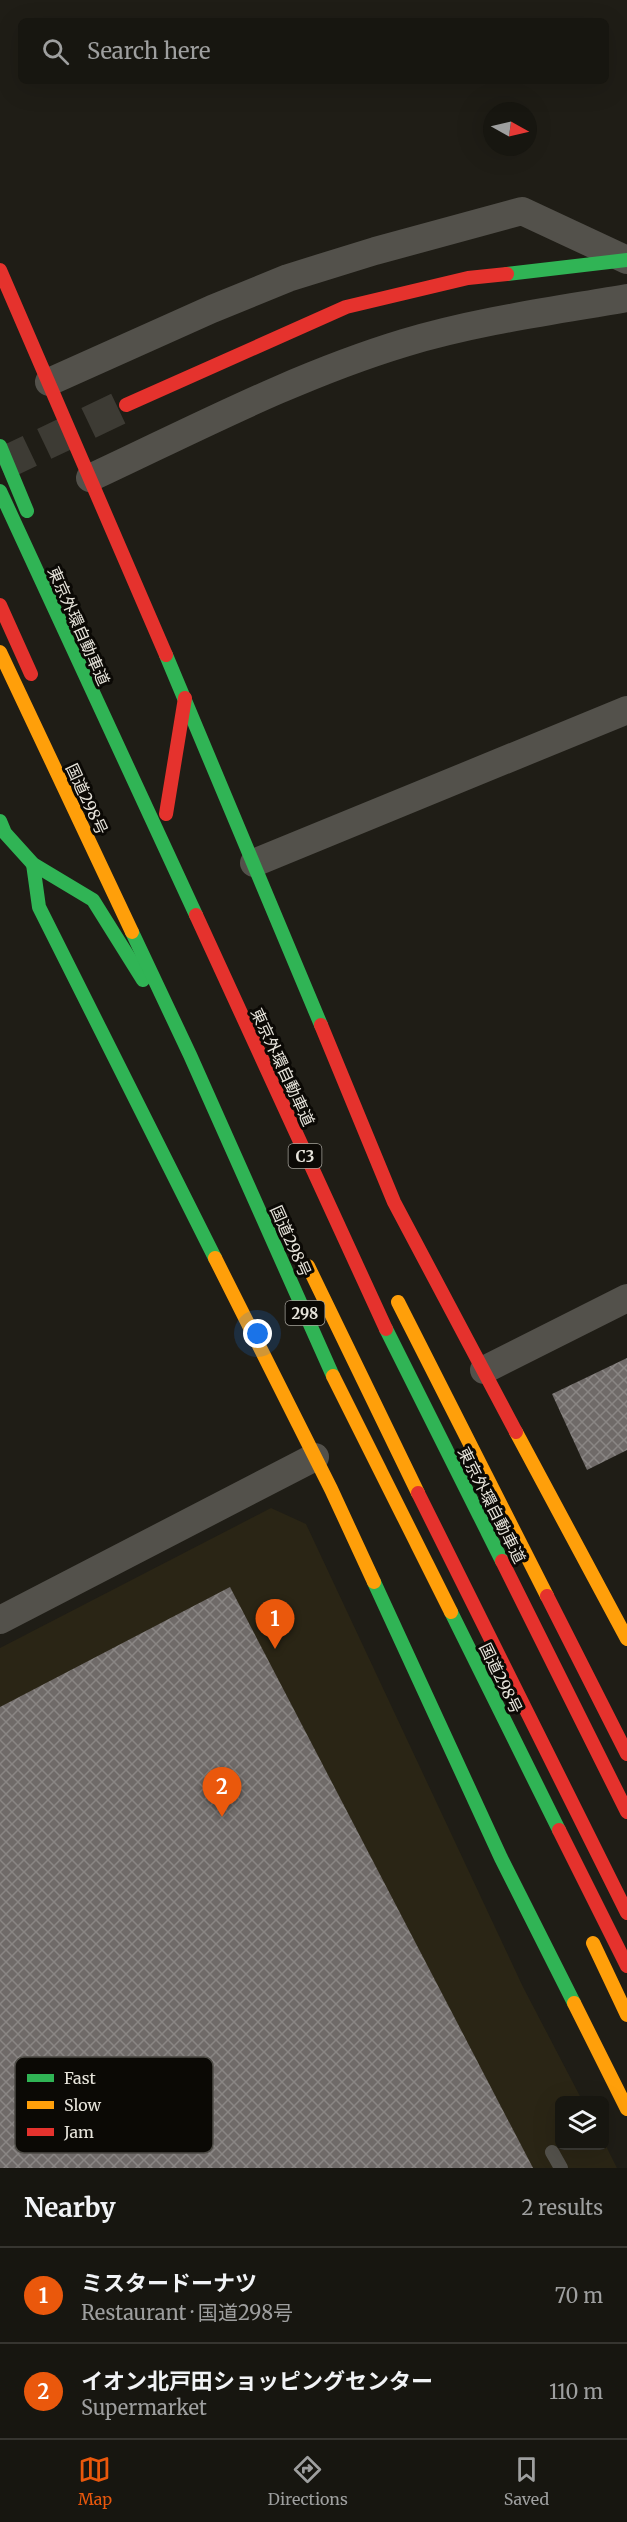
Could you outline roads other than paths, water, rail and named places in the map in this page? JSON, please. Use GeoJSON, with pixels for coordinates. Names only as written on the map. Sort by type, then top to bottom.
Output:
{"type":"FeatureCollection","features":[{"type":"Feature","properties":{"kind":"main road"},"geometry":{"type":"LineString","coordinates":[[126,405],[346,307],[468,278],[627,260]]}},
{"type":"Feature","properties":{"kind":"main road"},"geometry":{"type":"LineString","coordinates":[[0,270],[185,698],[394,1202],[627,1639]]}},
{"type":"Feature","properties":{"kind":"main road"},"geometry":{"type":"LineString","coordinates":[[0,446],[33,525]]}},
{"type":"Feature","properties":{"kind":"main road"},"geometry":{"type":"LineString","coordinates":[[0,455],[71,648]]}},
{"type":"Feature","properties":{"kind":"main road","name":"東京外環自動車道"},"geometry":{"type":"LineString","coordinates":[[0,491],[392,1342],[627,1812]]}},
{"type":"Feature","properties":{"kind":"main road"},"geometry":{"type":"LineString","coordinates":[[0,604],[38,688]]}},
{"type":"Feature","properties":{"kind":"main road"},"geometry":{"type":"LineString","coordinates":[[0,616],[28,667]]}},
{"type":"Feature","properties":{"kind":"main road","name":"国道298号"},"geometry":{"type":"LineString","coordinates":[[0,652],[190,1055],[330,1370],[627,1966]]}},
{"type":"Feature","properties":{"kind":"main road"},"geometry":{"type":"LineString","coordinates":[[156,793],[168,819],[185,698]]}},
{"type":"Feature","properties":{"kind":"main road"},"geometry":{"type":"LineString","coordinates":[[120,718],[140,761]]}},
{"type":"Feature","properties":{"kind":"main road"},"geometry":{"type":"LineString","coordinates":[[0,821],[5,833],[33,864],[93,900],[190,1055]]}},
{"type":"Feature","properties":{"kind":"main road"},"geometry":{"type":"LineString","coordinates":[[33,864],[39,907],[315,1457],[501,1858],[627,2109]]}},
{"type":"Feature","properties":{"kind":"main road"},"geometry":{"type":"LineString","coordinates":[[302,1253],[353,1362],[627,1913]]}},
{"type":"Feature","properties":{"kind":"main road"},"geometry":{"type":"LineString","coordinates":[[393,1292],[627,1754]]}},
{"type":"Feature","properties":{"kind":"main road"},"geometry":{"type":"LineString","coordinates":[[330,1370],[467,1676]]}},
{"type":"Feature","properties":{"kind":"main road"},"geometry":{"type":"LineString","coordinates":[[500,1501],[570,1609]]}},
{"type":"Feature","properties":{"kind":"main road"},"geometry":{"type":"LineString","coordinates":[[587,1931],[627,2015]]}},
{"type":"Feature","properties":{"kind":"street"},"geometry":{"type":"LineString","coordinates":[[49,382],[212,309],[288,278],[375,251],[522,211],[627,260]]}},
{"type":"Feature","properties":{"kind":"street"},"geometry":{"type":"LineString","coordinates":[[90,478],[312,376],[404,344],[492,321],[627,298]]}},
{"type":"Feature","properties":{"kind":"street"},"geometry":{"type":"LineString","coordinates":[[254,863],[627,710]]}},
{"type":"Feature","properties":{"kind":"street"},"geometry":{"type":"LineString","coordinates":[[484,1370],[627,1298]]}},
{"type":"Feature","properties":{"kind":"street"},"geometry":{"type":"LineString","coordinates":[[0,1620],[315,1457]]}},
{"type":"Feature","properties":{"kind":"lane"},"geometry":{"type":"LineString","coordinates":[[552,2152],[561,2168]]}},
{"type":"Feature","properties":{"kind":"tunnel"},"geometry":{"type":"LineString","coordinates":[[0,465],[126,405]]}},
{"type":"Feature","properties":{"kind":"place","name":"ミスタードーナツ"},"geometry":{"type":"Point","coordinates":[275,1649]}},
{"type":"Feature","properties":{"kind":"place","name":"イオン北戸田ショッピングセンター"},"geometry":{"type":"Point","coordinates":[222,1817]}}]}
